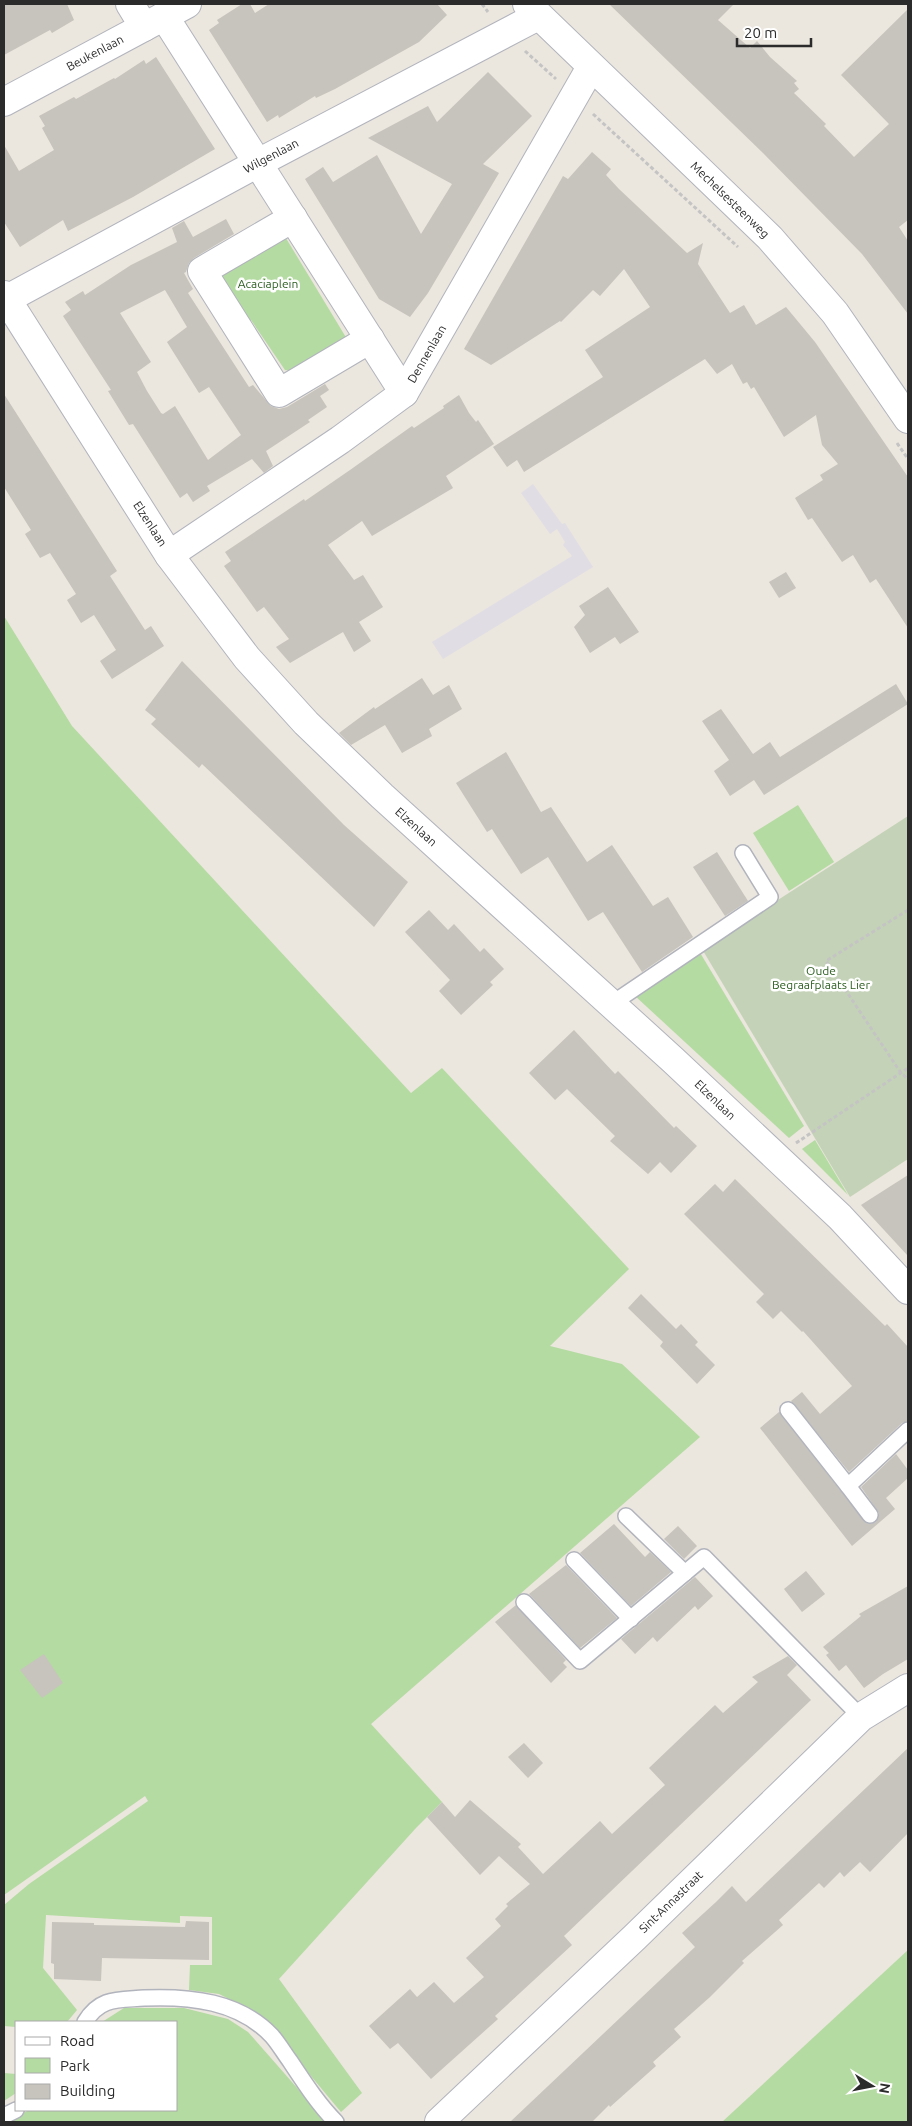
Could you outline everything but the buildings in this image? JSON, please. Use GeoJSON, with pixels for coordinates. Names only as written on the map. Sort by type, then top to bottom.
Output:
{"type":"FeatureCollection","features":[{"type":"Feature","properties":{"kind":"street"},"geometry":{"type":"LineString","coordinates":[[130,4],[165,16],[404,393]]}},
{"type":"Feature","properties":{"kind":"street","name":"Wilgenlaan"},"geometry":{"type":"LineString","coordinates":[[5,297],[505,33],[532,10]]}},
{"type":"Feature","properties":{"kind":"street","name":"Mechelsesteenweg"},"geometry":{"type":"LineString","coordinates":[[532,10],[770,238],[835,313],[900,427]]}},
{"type":"Feature","properties":{"kind":"street","name":"Beukenlaan"},"geometry":{"type":"LineString","coordinates":[[4,102],[165,16]]}},
{"type":"Feature","properties":{"kind":"street","name":"Dennenlaan"},"geometry":{"type":"LineString","coordinates":[[170,555],[347,435],[404,393],[591,67]]}},
{"type":"Feature","properties":{"kind":"street"},"geometry":{"type":"LineString","coordinates":[[293,218],[202,271],[279,393],[370,339]]}},
{"type":"Feature","properties":{"kind":"street","name":"Elzenlaan"},"geometry":{"type":"LineString","coordinates":[[5,297],[170,555],[247,658],[306,723],[382,796],[777,1156],[840,1217],[908,1290]]}},
{"type":"Feature","properties":{"kind":"street","name":"Sint-Annastraat"},"geometry":{"type":"LineString","coordinates":[[439,2122],[635,1937],[861,1717],[908,1688]]}},
{"type":"Feature","properties":{"kind":"lane"},"geometry":{"type":"LineString","coordinates":[[610,1004],[770,897],[742,853]]}},
{"type":"Feature","properties":{"kind":"lane"},"geometry":{"type":"LineString","coordinates":[[788,1410],[870,1515]]}},
{"type":"Feature","properties":{"kind":"lane"},"geometry":{"type":"LineString","coordinates":[[848,1486],[908,1430]]}},
{"type":"Feature","properties":{"kind":"lane"},"geometry":{"type":"LineString","coordinates":[[626,1516],[685,1573]]}},
{"type":"Feature","properties":{"kind":"lane"},"geometry":{"type":"LineString","coordinates":[[524,1602],[580,1661],[704,1557],[861,1717]]}},
{"type":"Feature","properties":{"kind":"lane"},"geometry":{"type":"LineString","coordinates":[[574,1560],[631,1619]]}},
{"type":"Feature","properties":{"kind":"lane"},"geometry":{"type":"LineString","coordinates":[[85,2021],[103,2003],[113,2000],[150,1998],[192,2000],[226,2006],[247,2016],[273,2037],[324,2110],[336,2122]]}},
{"type":"Feature","properties":{"kind":"path"},"geometry":{"type":"LineString","coordinates":[[505,33],[740,248]]}},
{"type":"Feature","properties":{"kind":"path"},"geometry":{"type":"LineString","coordinates":[[900,427],[908,459]]}},
{"type":"Feature","properties":{"kind":"path"},"geometry":{"type":"LineString","coordinates":[[908,910],[826,961],[901,1073],[908,1079]]}},
{"type":"Feature","properties":{"kind":"path"},"geometry":{"type":"LineString","coordinates":[[777,1156],[908,1068]]}},
{"type":"Feature","properties":{"kind":"shaded area"},"geometry":{"type":"Polygon","coordinates":[[[533,484],[562,524],[565,523],[593,567],[443,659],[432,642],[572,556],[563,545],[565,542],[557,529],[550,534],[521,493],[533,484]]]}},
{"type":"Feature","properties":{"kind":"green space","name":"Acaciaplein"},"geometry":{"type":"Polygon","coordinates":[[[281,230],[350,344],[304,373],[285,370],[251,320],[239,327],[207,274],[281,230]]]}},
{"type":"Feature","properties":{"kind":"green space"},"geometry":{"type":"Polygon","coordinates":[[[4,616],[72,726],[411,1093],[442,1068],[629,1269],[550,1346],[622,1364],[700,1437],[371,1724],[442,1802],[416,1828],[279,1979],[362,2093],[341,2112],[259,2014],[219,1994],[189,1990],[190,1965],[212,1965],[212,1917],[180,1916],[180,1923],[46,1915],[43,1968],[77,2010],[68,2021],[15,2021],[15,2027],[4,2026],[4,1905],[29,1884],[148,1801],[145,1796],[4,1895],[4,616]]]}},
{"type":"Feature","properties":{"kind":"green space"},"geometry":{"type":"Polygon","coordinates":[[[798,805],[834,862],[789,891],[753,833],[798,805]]]}},
{"type":"Feature","properties":{"kind":"green space","name":"Oude Begraafplaats Lier"},"geometry":{"type":"Polygon","coordinates":[[[908,816],[908,1159],[850,1197],[702,949],[908,816]]]}},
{"type":"Feature","properties":{"kind":"green space"},"geometry":{"type":"Polygon","coordinates":[[[699,951],[804,1126],[789,1138],[634,995],[699,951]]]}},
{"type":"Feature","properties":{"kind":"green space"},"geometry":{"type":"Polygon","coordinates":[[[815,1140],[848,1195],[802,1149],[815,1140]]]}},
{"type":"Feature","properties":{"kind":"green space"},"geometry":{"type":"Polygon","coordinates":[[[908,1950],[908,2122],[722,2122],[908,1950]]]}},
{"type":"Feature","properties":{"kind":"green space"},"geometry":{"type":"Polygon","coordinates":[[[124,2008],[184,2008],[228,2019],[248,2032],[327,2122],[9,2122],[27,2111],[178,2111],[178,2021],[104,2021],[124,2008]]]}},
{"type":"Feature","properties":{"kind":"green space"},"geometry":{"type":"Polygon","coordinates":[[[4,2073],[15,2074],[15,2094],[4,2101],[4,2073]]]}}]}
